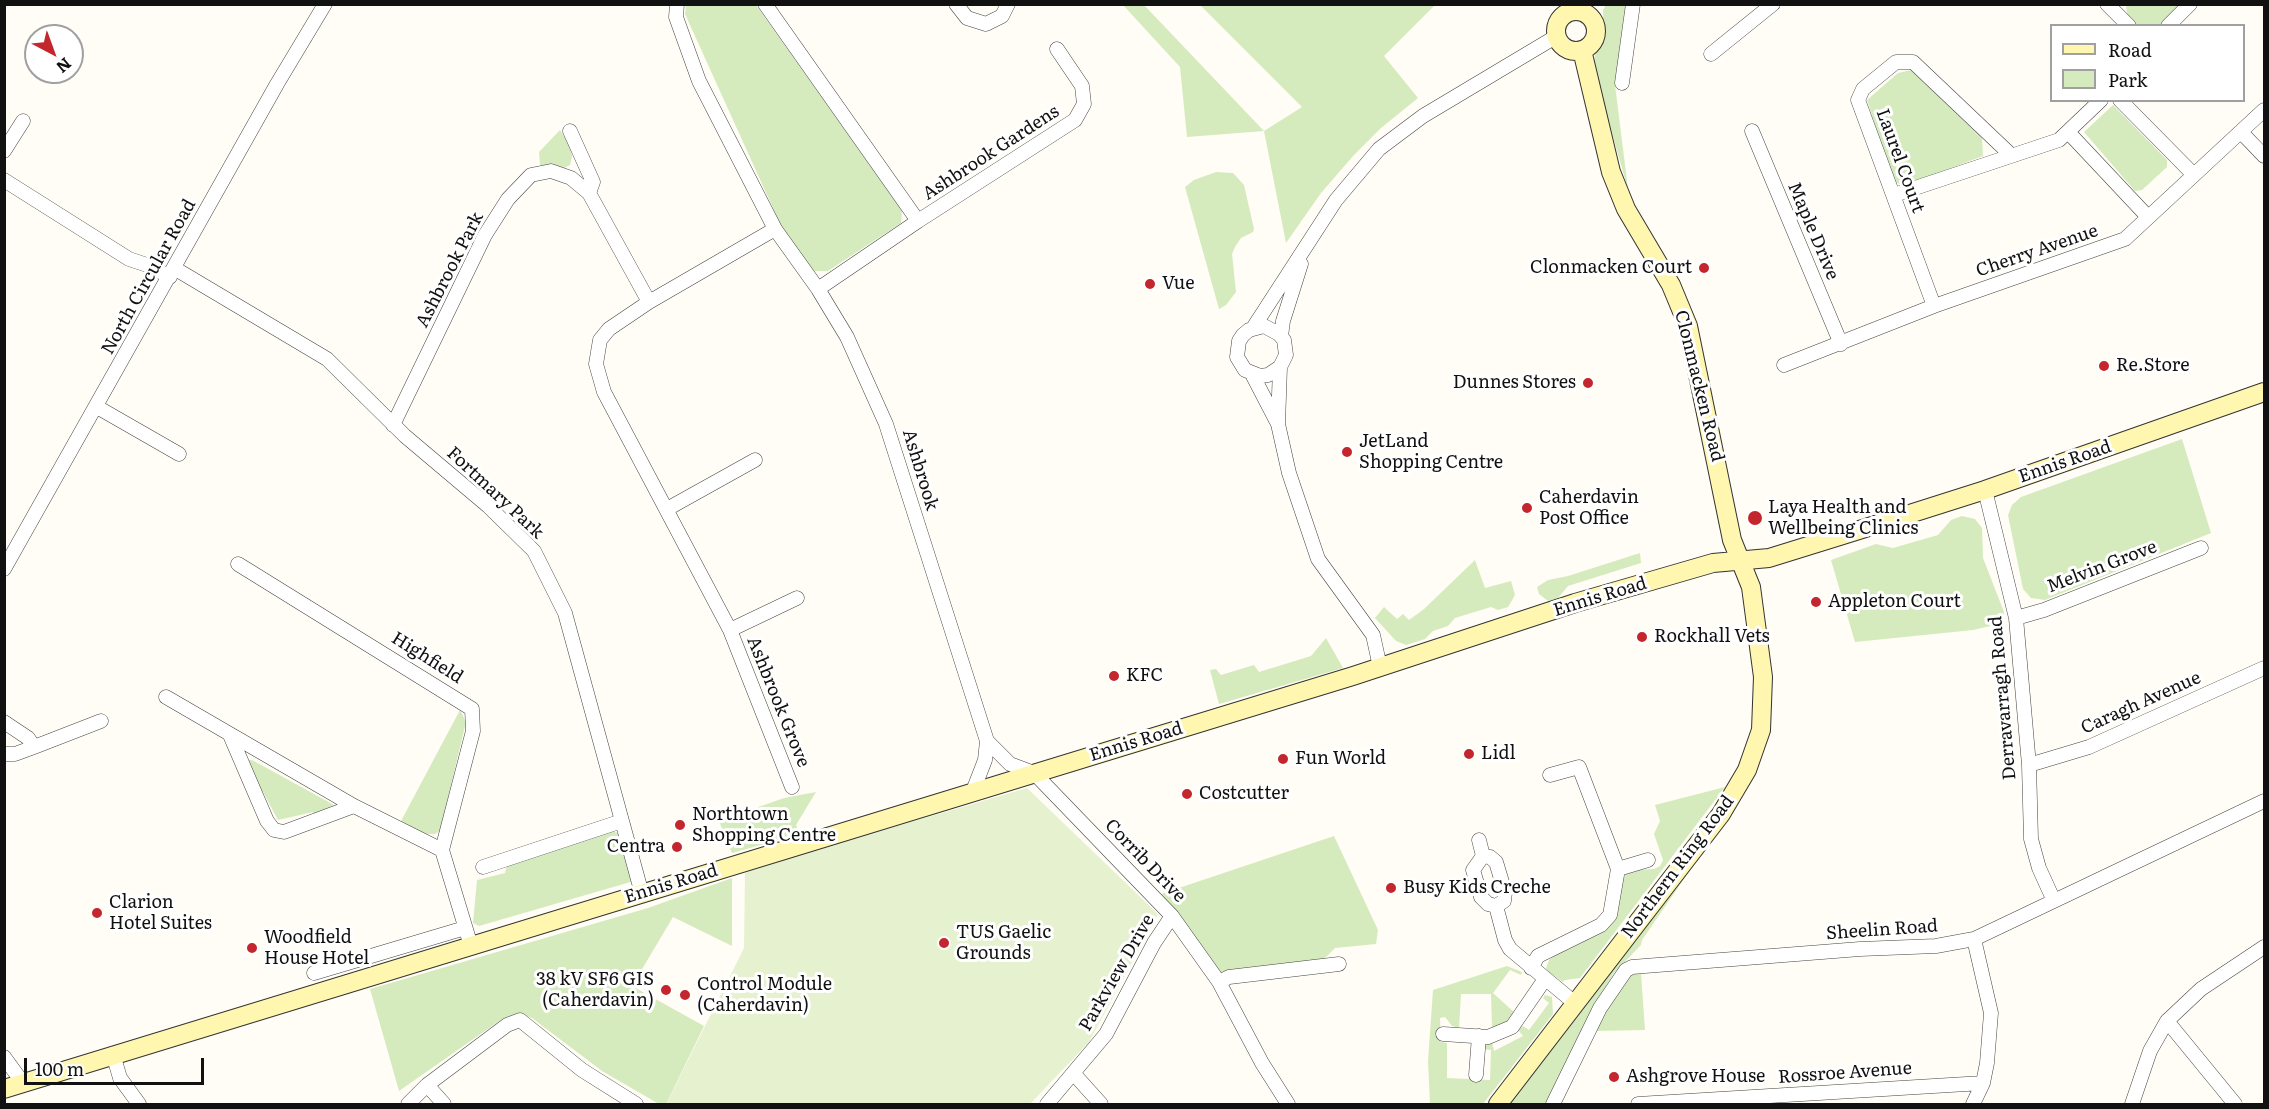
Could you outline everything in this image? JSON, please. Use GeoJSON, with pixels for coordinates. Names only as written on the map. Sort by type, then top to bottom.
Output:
{"type":"FeatureCollection","features":[{"type":"Feature","properties":{"kind":"main road"},"geometry":{"type":"LineString","coordinates":[[1579,11],[1594,38],[1582,50],[1564,47],[1557,36],[1558,21],[1579,11],[1601,4]]}},
{"type":"Feature","properties":{"kind":"main road","name":"Clonmacken Road"},"geometry":{"type":"LineString","coordinates":[[1582,50],[1611,172],[1626,209],[1671,285],[1688,326],[1732,540],[1740,560]]}},
{"type":"Feature","properties":{"kind":"main road","name":"Ennis Road"},"geometry":{"type":"LineString","coordinates":[[4,1089],[1380,667],[1586,600],[1713,563],[1769,558],[1985,490],[2265,392]]}},
{"type":"Feature","properties":{"kind":"main road","name":"Northern Ring Road"},"geometry":{"type":"LineString","coordinates":[[1498,1104],[1721,814],[1747,770],[1761,730],[1763,677],[1751,587],[1740,560]]}},
{"type":"Feature","properties":{"kind":"street","name":"North Circular Road"},"geometry":{"type":"LineString","coordinates":[[4,569],[277,84],[326,4]]}},
{"type":"Feature","properties":{"kind":"street","name":"Ashbrook"},"geometry":{"type":"LineString","coordinates":[[677,4],[676,17],[699,81],[775,229],[818,289],[847,337],[886,424],[987,741],[985,760],[973,791]]}},
{"type":"Feature","properties":{"kind":"street","name":"Ashbrook Gardens"},"geometry":{"type":"LineString","coordinates":[[765,4],[918,221]]}},
{"type":"Feature","properties":{"kind":"street"},"geometry":{"type":"LineString","coordinates":[[956,4],[967,18],[986,24],[1002,16],[1008,4]]}},
{"type":"Feature","properties":{"kind":"street"},"geometry":{"type":"LineString","coordinates":[[1622,83],[1633,4]]}},
{"type":"Feature","properties":{"kind":"street"},"geometry":{"type":"LineString","coordinates":[[1711,54],[1773,4]]}},
{"type":"Feature","properties":{"kind":"street"},"geometry":{"type":"LineString","coordinates":[[2170,24],[2190,4]]}},
{"type":"Feature","properties":{"kind":"street"},"geometry":{"type":"LineString","coordinates":[[2113,7],[2127,24]]}},
{"type":"Feature","properties":{"kind":"street"},"geometry":{"type":"LineString","coordinates":[[1278,424],[1252,374],[1240,364],[1237,349],[1243,334],[1253,328],[1336,200],[1379,149],[1423,116],[1557,36]]}},
{"type":"Feature","properties":{"kind":"street","name":"Ashbrook Gardens"},"geometry":{"type":"LineString","coordinates":[[818,289],[918,221],[1075,120],[1084,104],[1082,86],[1057,49]]}},
{"type":"Feature","properties":{"kind":"street","name":"Laurel Court"},"geometry":{"type":"LineString","coordinates":[[1934,306],[1858,100],[1869,82],[1896,62],[1913,62],[2011,155]]}},
{"type":"Feature","properties":{"kind":"street"},"geometry":{"type":"LineString","coordinates":[[1894,195],[2059,140],[2069,133],[2099,102]]}},
{"type":"Feature","properties":{"kind":"street"},"geometry":{"type":"LineString","coordinates":[[2122,102],[2194,175]]}},
{"type":"Feature","properties":{"kind":"street","name":"Cherry Avenue"},"geometry":{"type":"LineString","coordinates":[[1784,365],[1934,306],[2125,239],[2265,110]]}},
{"type":"Feature","properties":{"kind":"street"},"geometry":{"type":"LineString","coordinates":[[4,151],[22,121]]}},
{"type":"Feature","properties":{"kind":"street","name":"Ashbrook Park"},"geometry":{"type":"LineString","coordinates":[[570,131],[593,182],[589,193]]}},
{"type":"Feature","properties":{"kind":"street","name":"Maple Drive"},"geometry":{"type":"LineString","coordinates":[[1752,131],[1841,344]]}},
{"type":"Feature","properties":{"kind":"street"},"geometry":{"type":"LineString","coordinates":[[2241,132],[2265,156]]}},
{"type":"Feature","properties":{"kind":"street"},"geometry":{"type":"LineString","coordinates":[[2069,133],[2148,217]]}},
{"type":"Feature","properties":{"kind":"street"},"geometry":{"type":"LineString","coordinates":[[1986,164],[1995,138]]}},
{"type":"Feature","properties":{"kind":"street"},"geometry":{"type":"LineString","coordinates":[[571,178],[581,155]]}},
{"type":"Feature","properties":{"kind":"street","name":"Ashbrook Park"},"geometry":{"type":"LineString","coordinates":[[393,425],[485,235],[508,199],[531,175],[551,171],[571,178],[589,193],[649,302]]}},
{"type":"Feature","properties":{"kind":"street","name":"Fortmary Park"},"geometry":{"type":"LineString","coordinates":[[4,180],[129,259],[172,272],[327,359],[393,425],[515,530],[534,551],[563,607],[642,894]]}},
{"type":"Feature","properties":{"kind":"street"},"geometry":{"type":"LineString","coordinates":[[649,302],[775,229]]}},
{"type":"Feature","properties":{"kind":"street"},"geometry":{"type":"LineString","coordinates":[[1281,336],[1295,279],[1311,236]]}},
{"type":"Feature","properties":{"kind":"street","name":"Ashbrook Grove"},"geometry":{"type":"LineString","coordinates":[[649,302],[609,329],[600,340],[596,364],[603,392],[730,630],[792,787]]}},
{"type":"Feature","properties":{"kind":"street"},"geometry":{"type":"LineString","coordinates":[[1253,328],[1272,329],[1281,336],[1286,348],[1280,367],[1278,424],[1289,473],[1318,560],[1373,635],[1380,667]]}},
{"type":"Feature","properties":{"kind":"street"},"geometry":{"type":"LineString","coordinates":[[1252,374],[1268,375],[1280,367]]}},
{"type":"Feature","properties":{"kind":"street"},"geometry":{"type":"LineString","coordinates":[[97,407],[179,454]]}},
{"type":"Feature","properties":{"kind":"street"},"geometry":{"type":"LineString","coordinates":[[667,510],[755,460]]}},
{"type":"Feature","properties":{"kind":"street","name":"Derravarragh Road"},"geometry":{"type":"LineString","coordinates":[[1985,490],[2016,618],[2029,765],[2031,839],[2039,868],[2054,901]]}},
{"type":"Feature","properties":{"kind":"street","name":"Melvin Grove"},"geometry":{"type":"LineString","coordinates":[[2016,618],[2044,610],[2201,548]]}},
{"type":"Feature","properties":{"kind":"street","name":"Highfield"},"geometry":{"type":"LineString","coordinates":[[238,564],[472,709],[473,731],[441,850]]}},
{"type":"Feature","properties":{"kind":"street","name":"Ashbrook Grove"},"geometry":{"type":"LineString","coordinates":[[730,630],[797,598]]}},
{"type":"Feature","properties":{"kind":"street","name":"Caragh Avenue"},"geometry":{"type":"LineString","coordinates":[[2029,765],[2089,747],[2265,668]]}},
{"type":"Feature","properties":{"kind":"street"},"geometry":{"type":"LineString","coordinates":[[166,697],[354,806],[441,850],[471,946]]}},
{"type":"Feature","properties":{"kind":"street"},"geometry":{"type":"LineString","coordinates":[[4,754],[15,754],[101,721]]}},
{"type":"Feature","properties":{"kind":"street"},"geometry":{"type":"LineString","coordinates":[[4,722],[28,738],[34,747]]}},
{"type":"Feature","properties":{"kind":"street"},"geometry":{"type":"LineString","coordinates":[[230,735],[267,821],[274,830],[284,832],[354,806]]}},
{"type":"Feature","properties":{"kind":"street","name":"Ashbrook"},"geometry":{"type":"LineString","coordinates":[[987,741],[1010,764],[1034,773]]}},
{"type":"Feature","properties":{"kind":"street"},"geometry":{"type":"LineString","coordinates":[[1531,968],[1538,956],[1600,925],[1610,915],[1618,869],[1579,767],[1550,775]]}},
{"type":"Feature","properties":{"kind":"street","name":"Corrib Drive"},"geometry":{"type":"LineString","coordinates":[[1034,773],[1172,916],[1219,982],[1262,1063],[1288,1104]]}},
{"type":"Feature","properties":{"kind":"street","name":"Sheelin Road"},"geometry":{"type":"LineString","coordinates":[[1553,1104],[1600,1008],[1626,970],[1632,967],[1860,949],[1936,946],[1974,939],[2265,801]]}},
{"type":"Feature","properties":{"kind":"street"},"geometry":{"type":"LineString","coordinates":[[483,867],[622,821]]}},
{"type":"Feature","properties":{"kind":"street"},"geometry":{"type":"LineString","coordinates":[[1479,840],[1483,855],[1473,870],[1481,897],[1488,904],[1496,906],[1504,901],[1505,892],[1496,862],[1490,856],[1483,855]]}},
{"type":"Feature","properties":{"kind":"street"},"geometry":{"type":"LineString","coordinates":[[1618,869],[1648,860]]}},
{"type":"Feature","properties":{"kind":"street"},"geometry":{"type":"LineString","coordinates":[[1496,906],[1504,940],[1517,957],[1576,1004]]}},
{"type":"Feature","properties":{"kind":"street","name":"Parkview Drive"},"geometry":{"type":"LineString","coordinates":[[1047,1104],[1106,1034],[1154,943],[1172,916]]}},
{"type":"Feature","properties":{"kind":"street"},"geometry":{"type":"LineString","coordinates":[[314,973],[465,928]]}},
{"type":"Feature","properties":{"kind":"street"},"geometry":{"type":"LineString","coordinates":[[1973,1104],[1983,1083],[1991,1013],[1974,939]]}},
{"type":"Feature","properties":{"kind":"street"},"geometry":{"type":"LineString","coordinates":[[2132,1104],[2150,1051],[2168,1021],[2201,988],[2265,947]]}},
{"type":"Feature","properties":{"kind":"street"},"geometry":{"type":"LineString","coordinates":[[1219,982],[1229,977],[1339,964]]}},
{"type":"Feature","properties":{"kind":"street"},"geometry":{"type":"LineString","coordinates":[[1443,1034],[1488,1037],[1512,1027],[1545,979]]}},
{"type":"Feature","properties":{"kind":"street"},"geometry":{"type":"LineString","coordinates":[[408,1104],[427,1084],[507,1025],[520,1020],[582,1070],[636,1104]]}},
{"type":"Feature","properties":{"kind":"street"},"geometry":{"type":"LineString","coordinates":[[2168,1021],[2235,1104]]}},
{"type":"Feature","properties":{"kind":"street"},"geometry":{"type":"LineString","coordinates":[[1476,1075],[1479,1036]]}},
{"type":"Feature","properties":{"kind":"street"},"geometry":{"type":"LineString","coordinates":[[112,1054],[120,1078],[139,1104]]}},
{"type":"Feature","properties":{"kind":"street"},"geometry":{"type":"LineString","coordinates":[[4,1057],[23,1083]]}},
{"type":"Feature","properties":{"kind":"street"},"geometry":{"type":"LineString","coordinates":[[1074,1074],[1101,1104]]}},
{"type":"Feature","properties":{"kind":"street","name":"Rossroe Avenue"},"geometry":{"type":"LineString","coordinates":[[1638,1104],[1983,1083]]}},
{"type":"Feature","properties":{"kind":"street"},"geometry":{"type":"LineString","coordinates":[[427,1084],[444,1104]]}},
{"type":"Feature","properties":{"kind":"green space"},"geometry":{"type":"Polygon","coordinates":[[[2129,4],[2185,5],[2165,24],[2135,24],[2128,17],[2126,7],[2129,4]]]}},
{"type":"Feature","properties":{"kind":"green space"},"geometry":{"type":"Polygon","coordinates":[[[686,5],[756,5],[902,210],[901,223],[828,271],[814,271],[782,228],[685,14],[686,5]]]}},
{"type":"Feature","properties":{"kind":"green space"},"geometry":{"type":"Polygon","coordinates":[[[1123,5],[1144,5],[1264,131],[1187,137],[1180,67],[1123,5]]]}},
{"type":"Feature","properties":{"kind":"green space"},"geometry":{"type":"Polygon","coordinates":[[[1200,5],[1435,5],[1384,56],[1418,98],[1381,128],[1354,155],[1321,193],[1286,243],[1264,131],[1302,107],[1200,5]]]}},
{"type":"Feature","properties":{"kind":"green space"},"geometry":{"type":"Polygon","coordinates":[[[1606,5],[1628,5],[1615,85],[1628,189],[1593,67],[1596,50],[1604,34],[1603,10],[1606,5]]]}},
{"type":"Feature","properties":{"kind":"green space"},"geometry":{"type":"Polygon","coordinates":[[[1911,70],[1982,137],[1983,156],[1904,186],[1893,181],[1867,100],[1898,73],[1911,70]]]}},
{"type":"Feature","properties":{"kind":"green space"},"geometry":{"type":"Polygon","coordinates":[[[2113,105],[2167,160],[2167,167],[2142,190],[2135,191],[2084,132],[2113,105]]]}},
{"type":"Feature","properties":{"kind":"green space"},"geometry":{"type":"Polygon","coordinates":[[[560,130],[570,145],[572,156],[570,165],[564,168],[540,165],[539,152],[560,130]]]}},
{"type":"Feature","properties":{"kind":"green space"},"geometry":{"type":"Polygon","coordinates":[[[1216,172],[1233,173],[1244,185],[1254,229],[1253,232],[1241,238],[1235,247],[1232,254],[1236,292],[1226,305],[1219,309],[1185,187],[1194,180],[1216,172]]]}},
{"type":"Feature","properties":{"kind":"green space"},"geometry":{"type":"Polygon","coordinates":[[[2182,439],[2211,533],[2045,600],[2031,598],[2023,589],[2008,515],[2012,505],[2021,497],[2182,439]]]}},
{"type":"Feature","properties":{"kind":"green space"},"geometry":{"type":"Polygon","coordinates":[[[1962,516],[1975,519],[1982,528],[1983,558],[2004,612],[2003,623],[1973,630],[1855,642],[1831,560],[1876,544],[1893,548],[1938,535],[1951,520],[1962,516]]]}},
{"type":"Feature","properties":{"kind":"green space"},"geometry":{"type":"Polygon","coordinates":[[[1640,553],[1641,563],[1568,586],[1558,598],[1548,601],[1539,594],[1537,587],[1548,580],[1640,553]]]}},
{"type":"Feature","properties":{"kind":"green space"},"geometry":{"type":"Polygon","coordinates":[[[1475,560],[1485,588],[1511,581],[1515,595],[1508,607],[1498,610],[1491,607],[1455,618],[1448,626],[1433,631],[1425,639],[1406,645],[1396,641],[1375,618],[1384,607],[1397,619],[1403,614],[1409,620],[1424,609],[1475,560]]]}},
{"type":"Feature","properties":{"kind":"green space"},"geometry":{"type":"Polygon","coordinates":[[[1326,638],[1343,668],[1219,704],[1210,670],[1216,669],[1221,675],[1254,665],[1259,672],[1311,656],[1326,638]]]}},
{"type":"Feature","properties":{"kind":"green space"},"geometry":{"type":"Polygon","coordinates":[[[460,710],[466,722],[440,831],[435,834],[424,834],[401,821],[460,710]]]}},
{"type":"Feature","properties":{"kind":"green space"},"geometry":{"type":"Polygon","coordinates":[[[248,760],[252,760],[334,805],[314,815],[313,812],[278,820],[263,792],[260,793],[248,760]]]}},
{"type":"Feature","properties":{"kind":"green space"},"geometry":{"type":"Polygon","coordinates":[[[1725,787],[1580,978],[1563,982],[1548,971],[1546,968],[1549,960],[1559,952],[1610,925],[1618,908],[1622,880],[1626,874],[1632,870],[1654,869],[1660,866],[1663,860],[1654,834],[1660,821],[1655,805],[1725,787]]]}},
{"type":"Feature","properties":{"kind":"green space","name":"TUS Gaelic Grounds"},"geometry":{"type":"Polygon","coordinates":[[[1027,788],[1158,914],[1089,1042],[1030,1104],[666,1104],[744,948],[745,873],[808,852],[1027,788]]]}},
{"type":"Feature","properties":{"kind":"green space"},"geometry":{"type":"Polygon","coordinates":[[[816,792],[796,825],[800,834],[732,853],[719,821],[784,798],[816,792]]]}},
{"type":"Feature","properties":{"kind":"green space"},"geometry":{"type":"Polygon","coordinates":[[[613,831],[619,834],[634,881],[479,926],[473,923],[477,880],[505,873],[507,865],[613,831]]]}},
{"type":"Feature","properties":{"kind":"green space"},"geometry":{"type":"Polygon","coordinates":[[[1334,836],[1378,930],[1376,944],[1335,948],[1320,963],[1220,972],[1161,894],[1334,836]]]}},
{"type":"Feature","properties":{"kind":"green space"},"geometry":{"type":"Polygon","coordinates":[[[1695,863],[1642,940],[1641,945],[1614,973],[1595,1004],[1547,1104],[1510,1104],[1695,863]]]}},
{"type":"Feature","properties":{"kind":"green space"},"geometry":{"type":"Polygon","coordinates":[[[732,878],[732,946],[673,917],[632,986],[704,1026],[666,1104],[659,1104],[602,1071],[532,1018],[519,1013],[502,1019],[399,1091],[370,989],[648,908],[732,878]]]}},
{"type":"Feature","properties":{"kind":"green space"},"geometry":{"type":"Polygon","coordinates":[[[1507,966],[1522,972],[1521,975],[1510,970],[1493,993],[1515,1013],[1507,1023],[1492,1028],[1491,994],[1461,994],[1459,1028],[1452,1026],[1445,1017],[1440,1018],[1441,1042],[1447,1043],[1447,1078],[1490,1080],[1491,1050],[1482,1049],[1492,1042],[1494,1051],[1523,1036],[1518,1030],[1523,1026],[1529,1030],[1549,1003],[1543,998],[1545,995],[1552,997],[1553,1014],[1483,1104],[1430,1104],[1428,1061],[1433,990],[1507,966]]]}},
{"type":"Feature","properties":{"kind":"green space"},"geometry":{"type":"Polygon","coordinates":[[[1641,973],[1645,1030],[1595,1031],[1625,979],[1629,975],[1641,973]]]}},
{"type":"Feature","properties":{"kind":"place","name":"Clonmacken Court"},"geometry":{"type":"Point","coordinates":[1704,268]}},
{"type":"Feature","properties":{"kind":"place","name":"Vue"},"geometry":{"type":"Point","coordinates":[1150,284]}},
{"type":"Feature","properties":{"kind":"place","name":"Re.Store"},"geometry":{"type":"Point","coordinates":[2104,366]}},
{"type":"Feature","properties":{"kind":"place","name":"Dunnes Stores"},"geometry":{"type":"Point","coordinates":[1588,383]}},
{"type":"Feature","properties":{"kind":"place","name":"JetLand Shopping Centre"},"geometry":{"type":"Point","coordinates":[1347,452]}},
{"type":"Feature","properties":{"kind":"place","name":"Caherdavin Post Office"},"geometry":{"type":"Point","coordinates":[1527,508]}},
{"type":"Feature","properties":{"kind":"place","name":"Laya Health and Wellbeing Clinics"},"geometry":{"type":"Point","coordinates":[1755,518]}},
{"type":"Feature","properties":{"kind":"place","name":"Appleton Court"},"geometry":{"type":"Point","coordinates":[1816,602]}},
{"type":"Feature","properties":{"kind":"place","name":"Rockhall Vets"},"geometry":{"type":"Point","coordinates":[1642,637]}},
{"type":"Feature","properties":{"kind":"place","name":"KFC"},"geometry":{"type":"Point","coordinates":[1114,676]}},
{"type":"Feature","properties":{"kind":"place","name":"Lidl"},"geometry":{"type":"Point","coordinates":[1469,754]}},
{"type":"Feature","properties":{"kind":"place","name":"Fun World"},"geometry":{"type":"Point","coordinates":[1283,759]}},
{"type":"Feature","properties":{"kind":"place","name":"Costcutter"},"geometry":{"type":"Point","coordinates":[1187,794]}},
{"type":"Feature","properties":{"kind":"place","name":"Northtown Shopping Centre"},"geometry":{"type":"Point","coordinates":[680,825]}},
{"type":"Feature","properties":{"kind":"place","name":"Centra"},"geometry":{"type":"Point","coordinates":[677,847]}},
{"type":"Feature","properties":{"kind":"place","name":"Busy Kids Creche"},"geometry":{"type":"Point","coordinates":[1391,888]}},
{"type":"Feature","properties":{"kind":"place","name":"Clarion Hotel Suites"},"geometry":{"type":"Point","coordinates":[97,913]}},
{"type":"Feature","properties":{"kind":"place","name":"TUS Gaelic Grounds"},"geometry":{"type":"Point","coordinates":[944,943]}},
{"type":"Feature","properties":{"kind":"place","name":"Woodfield House Hotel"},"geometry":{"type":"Point","coordinates":[252,948]}},
{"type":"Feature","properties":{"kind":"place","name":"38 kV SF6 GIS (Caherdavin)"},"geometry":{"type":"Point","coordinates":[666,990]}},
{"type":"Feature","properties":{"kind":"place","name":"Control Module (Caherdavin)"},"geometry":{"type":"Point","coordinates":[685,995]}},
{"type":"Feature","properties":{"kind":"place","name":"Ashgrove House"},"geometry":{"type":"Point","coordinates":[1614,1077]}}]}
